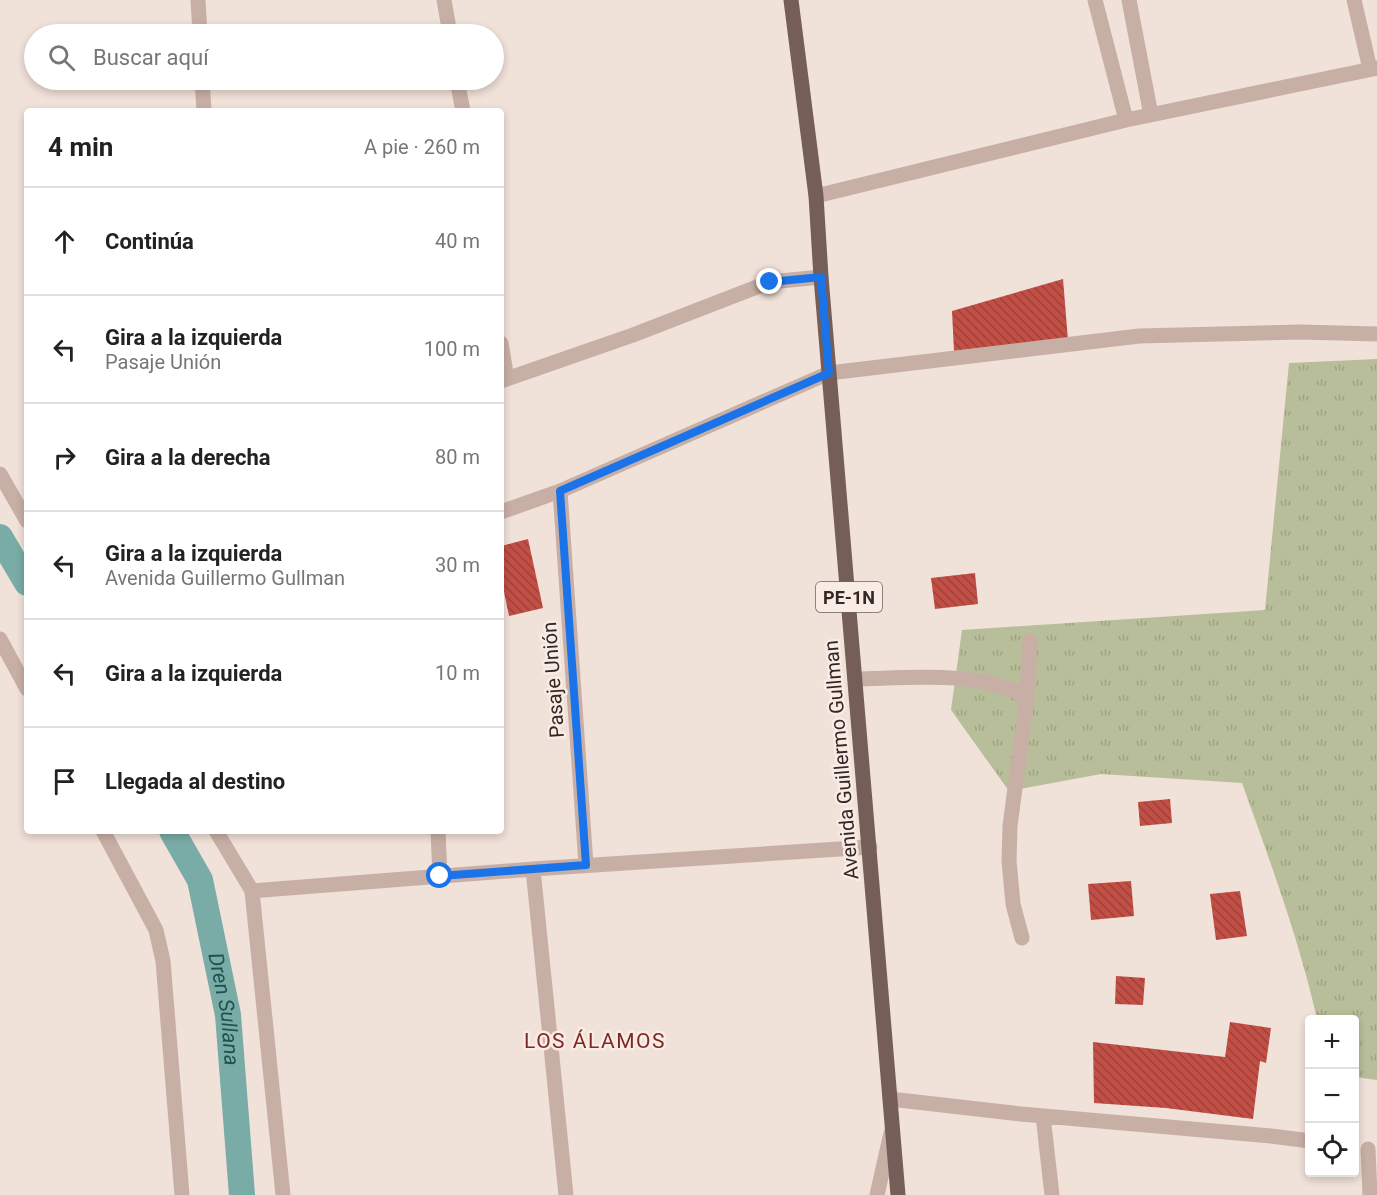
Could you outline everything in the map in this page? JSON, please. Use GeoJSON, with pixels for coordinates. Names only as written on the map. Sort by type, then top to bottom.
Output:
{"type":"FeatureCollection","features":[{"type":"Feature","properties":{"kind":"main road","name":"Avenida Guillermo Gullman"},"geometry":{"type":"LineString","coordinates":[[791,0],[816,196],[898,1195]]}},
{"type":"Feature","properties":{"kind":"street"},"geometry":{"type":"LineString","coordinates":[[198,0],[199,24]]}},
{"type":"Feature","properties":{"kind":"street"},"geometry":{"type":"LineString","coordinates":[[444,0],[448,24]]}},
{"type":"Feature","properties":{"kind":"street"},"geometry":{"type":"LineString","coordinates":[[1095,0],[1126,120]]}},
{"type":"Feature","properties":{"kind":"street"},"geometry":{"type":"LineString","coordinates":[[1129,0],[1151,114]]}},
{"type":"Feature","properties":{"kind":"street"},"geometry":{"type":"LineString","coordinates":[[816,196],[1151,114],[1374,69],[1354,0]]}},
{"type":"Feature","properties":{"kind":"street"},"geometry":{"type":"LineString","coordinates":[[203,90],[204,108]]}},
{"type":"Feature","properties":{"kind":"street"},"geometry":{"type":"LineString","coordinates":[[459,90],[462,108]]}},
{"type":"Feature","properties":{"kind":"street"},"geometry":{"type":"LineString","coordinates":[[504,380],[633,335],[770,282],[821,277]]}},
{"type":"Feature","properties":{"kind":"street"},"geometry":{"type":"LineString","coordinates":[[504,511],[560,491],[829,373],[1139,336],[1300,332],[1377,334]]}},
{"type":"Feature","properties":{"kind":"street"},"geometry":{"type":"LineString","coordinates":[[0,474],[24,516]]}},
{"type":"Feature","properties":{"kind":"street","name":"Pasaje Unión"},"geometry":{"type":"LineString","coordinates":[[560,491],[586,865]]}},
{"type":"Feature","properties":{"kind":"street"},"geometry":{"type":"LineString","coordinates":[[0,639],[24,683]]}},
{"type":"Feature","properties":{"kind":"street"},"geometry":{"type":"LineString","coordinates":[[1022,938],[1013,904],[1009,861],[1010,826],[1027,697],[1030,641]]}},
{"type":"Feature","properties":{"kind":"street"},"geometry":{"type":"LineString","coordinates":[[856,680],[950,678],[1011,688],[1027,697]]}},
{"type":"Feature","properties":{"kind":"street"},"geometry":{"type":"LineString","coordinates":[[105,834],[156,930],[163,961],[182,1195]]}},
{"type":"Feature","properties":{"kind":"street"},"geometry":{"type":"LineString","coordinates":[[218,834],[252,891],[283,1195]]}},
{"type":"Feature","properties":{"kind":"street"},"geometry":{"type":"LineString","coordinates":[[438,834],[440,876]]}},
{"type":"Feature","properties":{"kind":"street"},"geometry":{"type":"LineString","coordinates":[[252,891],[586,865],[870,847]]}},
{"type":"Feature","properties":{"kind":"street"},"geometry":{"type":"LineString","coordinates":[[533,869],[566,1195]]}},
{"type":"Feature","properties":{"kind":"street"},"geometry":{"type":"LineString","coordinates":[[890,1099],[1305,1140]]}},
{"type":"Feature","properties":{"kind":"street"},"geometry":{"type":"LineString","coordinates":[[1043,1116],[1052,1195]]}},
{"type":"Feature","properties":{"kind":"street"},"geometry":{"type":"LineString","coordinates":[[877,1195],[892,1128]]}},
{"type":"Feature","properties":{"kind":"street"},"geometry":{"type":"LineString","coordinates":[[1366,1149],[1370,1195]]}},
{"type":"Feature","properties":{"kind":"green space"},"geometry":{"type":"Polygon","coordinates":[[[1377,359],[1377,1080],[1359,1078],[1359,1015],[1316,1015],[1293,930],[1242,783],[1101,774],[1009,791],[951,710],[962,630],[1265,610],[1289,363],[1377,359]]]}},
{"type":"Feature","properties":{"kind":"building"},"geometry":{"type":"Polygon","coordinates":[[[1063,279],[1068,340],[954,351],[952,311],[1063,279]]]}},
{"type":"Feature","properties":{"kind":"building"},"geometry":{"type":"Polygon","coordinates":[[[528,539],[543,608],[509,616],[504,592],[504,545],[528,539]]]}},
{"type":"Feature","properties":{"kind":"building"},"geometry":{"type":"Polygon","coordinates":[[[975,573],[978,604],[935,609],[931,578],[975,573]]]}},
{"type":"Feature","properties":{"kind":"building"},"geometry":{"type":"Polygon","coordinates":[[[1170,799],[1172,823],[1140,826],[1138,802],[1170,799]]]}},
{"type":"Feature","properties":{"kind":"building"},"geometry":{"type":"Polygon","coordinates":[[[1131,881],[1134,916],[1091,920],[1088,884],[1131,881]]]}},
{"type":"Feature","properties":{"kind":"building"},"geometry":{"type":"Polygon","coordinates":[[[1240,891],[1247,936],[1216,940],[1210,894],[1240,891]]]}},
{"type":"Feature","properties":{"kind":"building"},"geometry":{"type":"Polygon","coordinates":[[[1116,976],[1145,978],[1143,1005],[1115,1004],[1116,976]]]}},
{"type":"Feature","properties":{"kind":"building"},"geometry":{"type":"Polygon","coordinates":[[[1230,1022],[1271,1028],[1266,1063],[1260,1061],[1253,1119],[1166,1108],[1094,1103],[1093,1042],[1225,1057],[1230,1022]]]}},
{"type":"Feature","properties":{"kind":"waterway","name":"Dren Sullana"},"geometry":{"type":"LineString","coordinates":[[0,537],[24,578]]}},
{"type":"Feature","properties":{"kind":"waterway","name":"Dren Sullana"},"geometry":{"type":"LineString","coordinates":[[174,834],[200,880],[228,1015],[242,1195]]}},
{"type":"Feature","properties":{"kind":"district","name":"LOS ÁLAMOS"},"geometry":{"type":"Point","coordinates":[595,1041]}},
{"type":"Feature","properties":{"kind":"route"},"geometry":{"type":"LineString","coordinates":[[440,876],[586,865],[560,491],[829,373],[821,277],[770,282]]}}]}
